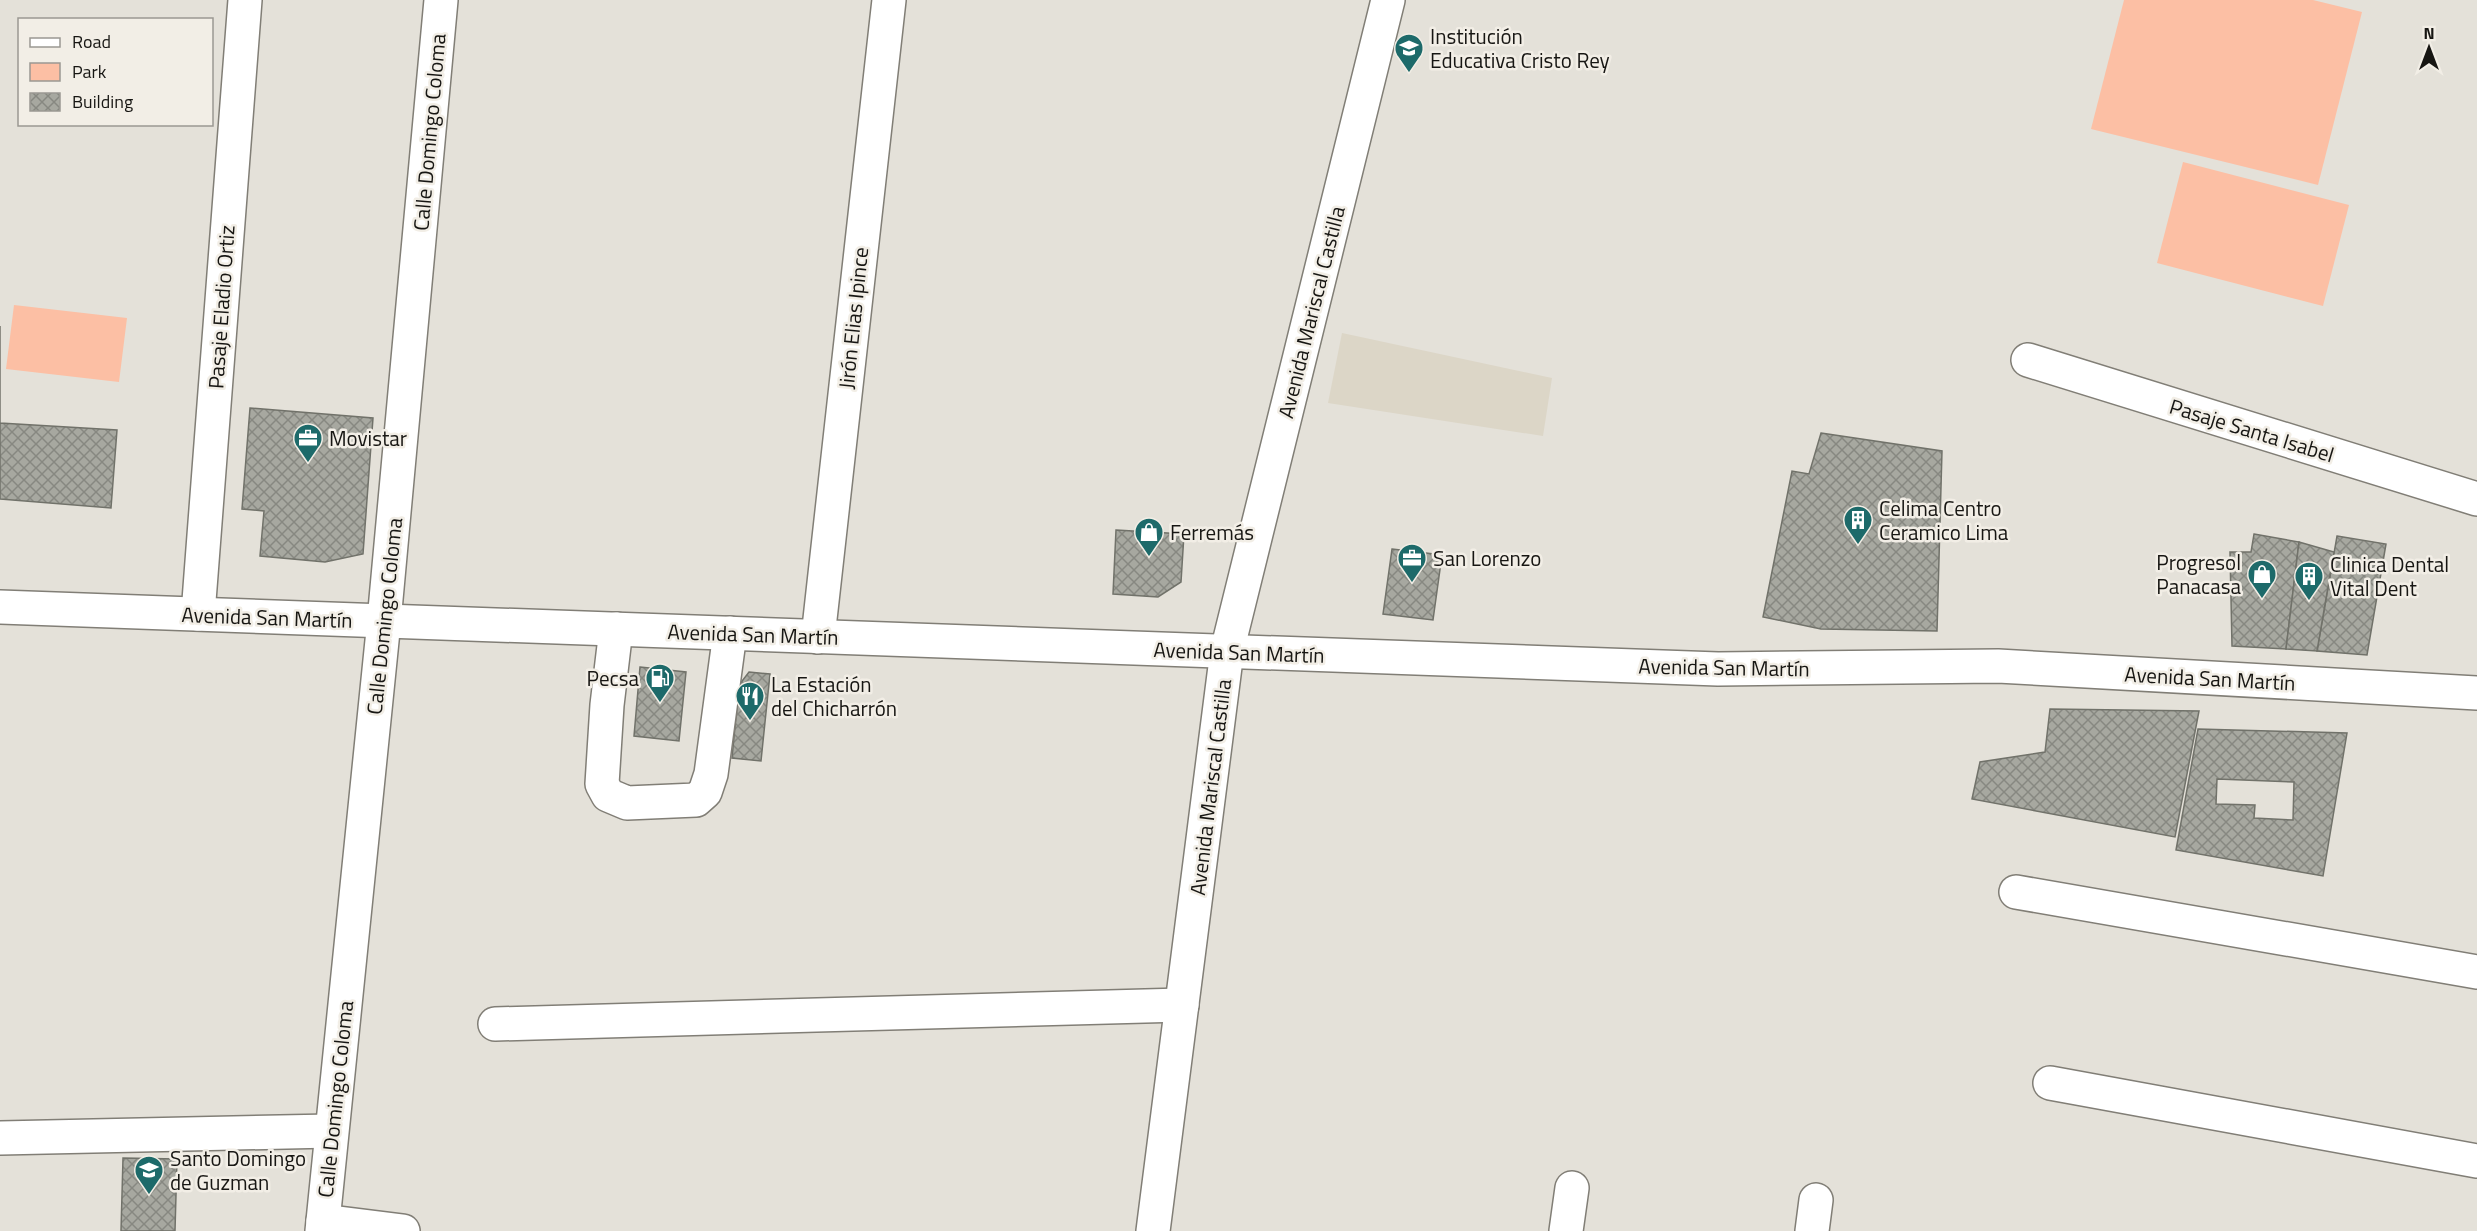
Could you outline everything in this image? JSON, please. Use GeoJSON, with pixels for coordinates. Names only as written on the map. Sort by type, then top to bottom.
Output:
{"type":"FeatureCollection","features":[{"type":"Feature","properties":{"kind":"street","name":"Pasaje Eladio Ortiz"},"geometry":{"type":"LineString","coordinates":[[198,614],[245,0]]}},
{"type":"Feature","properties":{"kind":"street","name":"Calle Domingo Coloma"},"geometry":{"type":"LineString","coordinates":[[322,1226],[384,621],[441,0]]}},
{"type":"Feature","properties":{"kind":"street","name":"Jirón Elias Ipince"},"geometry":{"type":"LineString","coordinates":[[818,637],[889,0]]}},
{"type":"Feature","properties":{"kind":"street","name":"Avenida Mariscal Castilla"},"geometry":{"type":"LineString","coordinates":[[1153,1231],[1227,651],[1388,0]]}},
{"type":"Feature","properties":{"kind":"street","name":"Pasaje Santa Isabel"},"geometry":{"type":"LineString","coordinates":[[2028,360],[2477,499]]}},
{"type":"Feature","properties":{"kind":"street","name":"Avenida San Martín"},"geometry":{"type":"LineString","coordinates":[[0,607],[1718,669],[1998,666],[2477,693]]}},
{"type":"Feature","properties":{"kind":"street"},"geometry":{"type":"LineString","coordinates":[[616,629],[607,705],[602,784],[608,795],[627,803],[696,800],[705,792],[711,774],[730,633]]}},
{"type":"Feature","properties":{"kind":"street"},"geometry":{"type":"LineString","coordinates":[[2016,892],[2477,972]]}},
{"type":"Feature","properties":{"kind":"street"},"geometry":{"type":"LineString","coordinates":[[495,1024],[1182,1005]]}},
{"type":"Feature","properties":{"kind":"street"},"geometry":{"type":"LineString","coordinates":[[2050,1083],[2477,1161]]}},
{"type":"Feature","properties":{"kind":"street"},"geometry":{"type":"LineString","coordinates":[[0,1138],[331,1131]]}},
{"type":"Feature","properties":{"kind":"street"},"geometry":{"type":"LineString","coordinates":[[1566,1231],[1572,1188]]}},
{"type":"Feature","properties":{"kind":"street"},"geometry":{"type":"LineString","coordinates":[[322,1226],[403,1231]]}},
{"type":"Feature","properties":{"kind":"shaded area"},"geometry":{"type":"Polygon","coordinates":[[[1342,333],[1552,378],[1543,436],[1328,403],[1342,333]]]}},
{"type":"Feature","properties":{"kind":"green space"},"geometry":{"type":"Polygon","coordinates":[[[2124,0],[2313,0],[2362,12],[2318,185],[2091,129],[2124,0]]]}},
{"type":"Feature","properties":{"kind":"green space"},"geometry":{"type":"Polygon","coordinates":[[[2183,162],[2349,205],[2323,306],[2157,263],[2183,162]]]}},
{"type":"Feature","properties":{"kind":"green space"},"geometry":{"type":"Polygon","coordinates":[[[14,305],[127,318],[119,382],[6,369],[14,305]]]}},
{"type":"Feature","properties":{"kind":"building","name":"Movistar"},"geometry":{"type":"Polygon","coordinates":[[[250,408],[373,418],[363,554],[325,562],[260,556],[264,511],[242,509],[250,408]]]}},
{"type":"Feature","properties":{"kind":"building"},"geometry":{"type":"Polygon","coordinates":[[[0,423],[117,430],[111,508],[0,499],[0,423]]]}},
{"type":"Feature","properties":{"kind":"building","name":"Celima Centro Ceramico Lima"},"geometry":{"type":"Polygon","coordinates":[[[1821,433],[1942,451],[1937,631],[1821,629],[1763,617],[1792,471],[1809,474],[1821,433]]]}},
{"type":"Feature","properties":{"kind":"building","name":"Ferremás"},"geometry":{"type":"Polygon","coordinates":[[[1116,530],[1184,534],[1181,582],[1158,597],[1113,594],[1116,530]]]}},
{"type":"Feature","properties":{"kind":"building","name":"Progresol Panacasa"},"geometry":{"type":"Polygon","coordinates":[[[2254,534],[2299,542],[2286,649],[2232,646],[2230,552],[2251,552],[2254,534]]]}},
{"type":"Feature","properties":{"kind":"building"},"geometry":{"type":"Polygon","coordinates":[[[2337,536],[2386,544],[2367,655],[2317,651],[2337,536]]]}},
{"type":"Feature","properties":{"kind":"building","name":"Clinica Dental Vital Dent"},"geometry":{"type":"Polygon","coordinates":[[[2299,542],[2334,552],[2317,651],[2286,649],[2299,542]]]}},
{"type":"Feature","properties":{"kind":"building","name":"San Lorenzo"},"geometry":{"type":"Polygon","coordinates":[[[1392,549],[1442,555],[1433,620],[1383,614],[1392,549]]]}},
{"type":"Feature","properties":{"kind":"building","name":"Pecsa"},"geometry":{"type":"Polygon","coordinates":[[[640,667],[686,672],[679,741],[634,736],[640,667]]]}},
{"type":"Feature","properties":{"kind":"building","name":"La Estación del Chicharrón"},"geometry":{"type":"Polygon","coordinates":[[[749,672],[770,674],[761,761],[732,758],[739,685],[749,672]]]}},
{"type":"Feature","properties":{"kind":"building"},"geometry":{"type":"Polygon","coordinates":[[[2050,709],[2199,711],[2175,837],[1972,799],[1980,762],[2045,752],[2050,709]]]}},
{"type":"Feature","properties":{"kind":"building"},"geometry":{"type":"Polygon","coordinates":[[[2198,729],[2347,733],[2323,876],[2176,850],[2198,729]],[[2217,779],[2216,804],[2255,805],[2254,818],[2293,820],[2294,782],[2217,779]]]}},
{"type":"Feature","properties":{"kind":"building","name":"Santo Domingo de Guzman"},"geometry":{"type":"Polygon","coordinates":[[[123,1158],[177,1159],[175,1231],[121,1231],[123,1158]]]}},
{"type":"Feature","properties":{"kind":"place","name":"Institución Educativa Cristo Rey"},"geometry":{"type":"Point","coordinates":[1409,74]}},
{"type":"Feature","properties":{"kind":"place","name":"Movistar"},"geometry":{"type":"Point","coordinates":[308,464]}},
{"type":"Feature","properties":{"kind":"place","name":"Celima Centro Ceramico Lima"},"geometry":{"type":"Point","coordinates":[1858,546]}},
{"type":"Feature","properties":{"kind":"place","name":"Ferremás"},"geometry":{"type":"Point","coordinates":[1149,558]}},
{"type":"Feature","properties":{"kind":"place","name":"San Lorenzo"},"geometry":{"type":"Point","coordinates":[1412,584]}},
{"type":"Feature","properties":{"kind":"place","name":"Progresol Panacasa"},"geometry":{"type":"Point","coordinates":[2262,600]}},
{"type":"Feature","properties":{"kind":"place","name":"Clinica Dental Vital Dent"},"geometry":{"type":"Point","coordinates":[2309,602]}},
{"type":"Feature","properties":{"kind":"place","name":"Pecsa"},"geometry":{"type":"Point","coordinates":[660,704]}},
{"type":"Feature","properties":{"kind":"place","name":"La Estación del Chicharrón"},"geometry":{"type":"Point","coordinates":[750,722]}},
{"type":"Feature","properties":{"kind":"place","name":"Santo Domingo de Guzman"},"geometry":{"type":"Point","coordinates":[149,1196]}}]}
